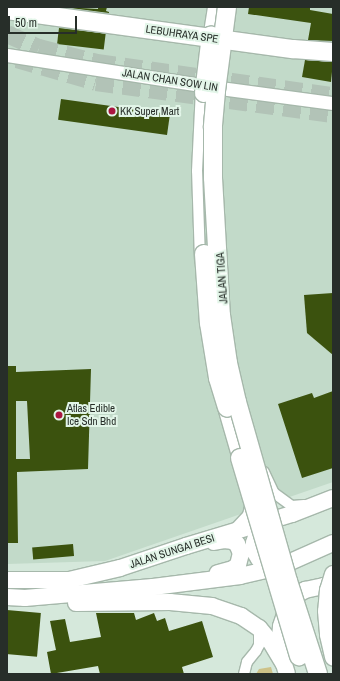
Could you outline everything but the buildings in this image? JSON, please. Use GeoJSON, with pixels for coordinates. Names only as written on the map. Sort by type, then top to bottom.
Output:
{"type":"FeatureCollection","features":[{"type":"Feature","properties":{"kind":"highway","name":"LEBUHRAYA SPE"},"geometry":{"type":"LineString","coordinates":[[47,7],[293,43],[333,45]]}},
{"type":"Feature","properties":{"kind":"highway"},"geometry":{"type":"LineString","coordinates":[[214,7],[206,65],[201,147],[204,253],[209,323],[218,378],[225,404],[278,591],[305,674]]}},
{"type":"Feature","properties":{"kind":"highway"},"geometry":{"type":"LineString","coordinates":[[227,7],[216,91],[213,128],[214,186],[221,315],[228,364],[237,402],[288,581],[318,674]]}},
{"type":"Feature","properties":{"kind":"highway","name":"LEBUHRAYA SPE"},"geometry":{"type":"LineString","coordinates":[[7,10],[293,49],[333,52]]}},
{"type":"Feature","properties":{"kind":"main road","name":"JALAN SUNGAI BESI"},"geometry":{"type":"LineString","coordinates":[[7,580],[69,580],[120,568],[233,532],[325,505],[333,498]]}},
{"type":"Feature","properties":{"kind":"main road"},"geometry":{"type":"LineString","coordinates":[[325,505],[259,535],[255,539],[254,547],[259,559],[266,562],[333,542]]}},
{"type":"Feature","properties":{"kind":"main road"},"geometry":{"type":"LineString","coordinates":[[152,558],[224,540],[233,541],[237,544],[241,557],[238,566],[227,571],[153,587]]}},
{"type":"Feature","properties":{"kind":"main road"},"geometry":{"type":"LineString","coordinates":[[25,598],[153,587],[240,576],[279,567],[333,542]]}},
{"type":"Feature","properties":{"kind":"main road"},"geometry":{"type":"LineString","coordinates":[[333,574],[328,590],[326,611],[328,636],[333,657]]}},
{"type":"Feature","properties":{"kind":"main road"},"geometry":{"type":"LineString","coordinates":[[283,664],[280,638],[281,626],[288,606],[295,596],[305,590],[324,586],[333,588]]}},
{"type":"Feature","properties":{"kind":"main road"},"geometry":{"type":"LineString","coordinates":[[7,597],[54,602],[129,601],[212,606],[241,616],[258,628],[283,664]]}},
{"type":"Feature","properties":{"kind":"street","name":"JALAN TIGA"},"geometry":{"type":"LineString","coordinates":[[214,7],[202,84],[197,171],[198,229],[205,319],[220,396],[251,502],[248,515],[233,532]]}},
{"type":"Feature","properties":{"kind":"street","name":"JALAN TIGA"},"geometry":{"type":"LineString","coordinates":[[232,7],[220,88],[216,156],[225,317],[241,402],[252,441],[274,494],[292,506],[325,505]]}},
{"type":"Feature","properties":{"kind":"street","name":"JALAN CHAN SOW LIN"},"geometry":{"type":"LineString","coordinates":[[7,55],[220,88],[333,103]]}},
{"type":"Feature","properties":{"kind":"street"},"geometry":{"type":"LineString","coordinates":[[244,674],[247,662],[256,651],[260,640],[258,628]]}},
{"type":"Feature","properties":{"kind":"street"},"geometry":{"type":"LineString","coordinates":[[256,651],[267,650],[283,664]]}},
{"type":"Feature","properties":{"kind":"shaded area"},"geometry":{"type":"Polygon","coordinates":[[[7,7],[333,7],[333,482],[105,561],[7,564],[7,7]]]}},
{"type":"Feature","properties":{"kind":"shaded area"},"geometry":{"type":"Polygon","coordinates":[[[271,667],[273,674],[256,674],[259,669],[271,667]]]}},
{"type":"Feature","properties":{"kind":"tunnel"},"geometry":{"type":"LineString","coordinates":[[7,34],[39,48],[97,63],[333,96]]}},
{"type":"Feature","properties":{"kind":"tunnel"},"geometry":{"type":"LineString","coordinates":[[17,59],[96,82],[333,114]]}},
{"type":"Feature","properties":{"kind":"place","name":"KK Super Mart"},"geometry":{"type":"Point","coordinates":[112,111]}},
{"type":"Feature","properties":{"kind":"place","name":"Atlas Edible Ice Sdn Bhd"},"geometry":{"type":"Point","coordinates":[59,415]}}]}
